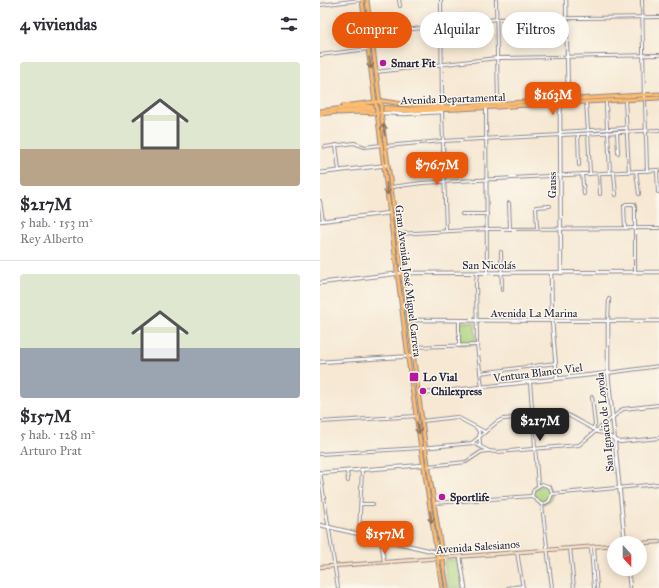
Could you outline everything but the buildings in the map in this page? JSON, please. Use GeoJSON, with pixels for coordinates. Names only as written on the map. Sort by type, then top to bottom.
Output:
{"type":"FeatureCollection","features":[{"type":"Feature","properties":{"kind":"main road","name":"Gran Avenida José Miguel Carrera"},"geometry":{"type":"LineString","coordinates":[[361,0],[376,104],[408,357],[442,588]]}},
{"type":"Feature","properties":{"kind":"main road","name":"Gran Avenida José Miguel Carrera"},"geometry":{"type":"LineString","coordinates":[[367,0],[368,12]]}},
{"type":"Feature","properties":{"kind":"main road","name":"Gran Avenida José Miguel Carrera"},"geometry":{"type":"LineString","coordinates":[[373,48],[422,421],[447,588]]}},
{"type":"Feature","properties":{"kind":"main road","name":"Avenida Departamental"},"geometry":{"type":"LineString","coordinates":[[564,101],[586,102],[625,100],[644,98],[659,94]]}},
{"type":"Feature","properties":{"kind":"main road","name":"Avenida Departamental"},"geometry":{"type":"LineString","coordinates":[[320,110],[361,106],[404,109],[659,98]]}},
{"type":"Feature","properties":{"kind":"main road"},"geometry":{"type":"LineString","coordinates":[[320,110],[380,103],[442,107]]}},
{"type":"Feature","properties":{"kind":"main road","name":"Avenida Departamental"},"geometry":{"type":"LineString","coordinates":[[320,114],[362,109],[406,111],[458,109],[498,105]]}},
{"type":"Feature","properties":{"kind":"main road"},"geometry":{"type":"LineString","coordinates":[[442,112],[458,109]]}},
{"type":"Feature","properties":{"kind":"main road"},"geometry":{"type":"LineString","coordinates":[[320,114],[357,112],[382,113]]}},
{"type":"Feature","properties":{"kind":"main road"},"geometry":{"type":"LineString","coordinates":[[390,213],[394,211]]}},
{"type":"Feature","properties":{"kind":"main road"},"geometry":{"type":"LineString","coordinates":[[429,500],[434,503]]}},
{"type":"Feature","properties":{"kind":"main road"},"geometry":{"type":"LineString","coordinates":[[647,543],[659,542]]}},
{"type":"Feature","properties":{"kind":"main road","name":"Avenida Salesianos"},"geometry":{"type":"LineString","coordinates":[[320,567],[607,546]]}},
{"type":"Feature","properties":{"kind":"street"},"geometry":{"type":"LineString","coordinates":[[320,5],[361,0]]}},
{"type":"Feature","properties":{"kind":"street"},"geometry":{"type":"LineString","coordinates":[[399,0],[400,6]]}},
{"type":"Feature","properties":{"kind":"street"},"geometry":{"type":"LineString","coordinates":[[441,0],[441,12]]}},
{"type":"Feature","properties":{"kind":"street"},"geometry":{"type":"LineString","coordinates":[[496,0],[498,105]]}},
{"type":"Feature","properties":{"kind":"street","name":"Gauss"},"geometry":{"type":"LineString","coordinates":[[566,0],[566,12]]}},
{"type":"Feature","properties":{"kind":"street"},"geometry":{"type":"LineString","coordinates":[[642,0],[647,171]]}},
{"type":"Feature","properties":{"kind":"street"},"geometry":{"type":"LineString","coordinates":[[569,18],[659,16]]}},
{"type":"Feature","properties":{"kind":"street"},"geometry":{"type":"LineString","coordinates":[[496,19],[502,19]]}},
{"type":"Feature","properties":{"kind":"street"},"geometry":{"type":"LineString","coordinates":[[320,55],[373,48]]}},
{"type":"Feature","properties":{"kind":"street"},"geometry":{"type":"LineString","coordinates":[[442,48],[442,107]]}},
{"type":"Feature","properties":{"kind":"street","name":"Gauss"},"geometry":{"type":"LineString","coordinates":[[561,273],[560,133],[561,107],[568,96],[567,48]]}},
{"type":"Feature","properties":{"kind":"street"},"geometry":{"type":"LineString","coordinates":[[376,72],[497,58],[659,55]]}},
{"type":"Feature","properties":{"kind":"street"},"geometry":{"type":"LineString","coordinates":[[625,100],[629,172]]}},
{"type":"Feature","properties":{"kind":"street"},"geometry":{"type":"LineString","coordinates":[[586,102],[590,174]]}},
{"type":"Feature","properties":{"kind":"street"},"geometry":{"type":"LineString","coordinates":[[606,103],[610,173]]}},
{"type":"Feature","properties":{"kind":"street"},"geometry":{"type":"LineString","coordinates":[[486,107],[487,273]]}},
{"type":"Feature","properties":{"kind":"street"},"geometry":{"type":"LineString","coordinates":[[442,112],[446,230]]}},
{"type":"Feature","properties":{"kind":"street","name":"Avenida Departamental"},"geometry":{"type":"LineString","coordinates":[[382,113],[404,114],[442,112]]}},
{"type":"Feature","properties":{"kind":"street"},"geometry":{"type":"LineString","coordinates":[[607,131],[617,132],[626,130]]}},
{"type":"Feature","properties":{"kind":"street"},"geometry":{"type":"LineString","coordinates":[[386,146],[560,133],[659,130]]}},
{"type":"Feature","properties":{"kind":"street"},"geometry":{"type":"LineString","coordinates":[[560,133],[578,134],[588,132]]}},
{"type":"Feature","properties":{"kind":"street"},"geometry":{"type":"LineString","coordinates":[[617,132],[618,153]]}},
{"type":"Feature","properties":{"kind":"street"},"geometry":{"type":"LineString","coordinates":[[578,134],[579,165]]}},
{"type":"Feature","properties":{"kind":"street"},"geometry":{"type":"LineString","coordinates":[[325,146],[354,144],[364,147],[381,145]]}},
{"type":"Feature","properties":{"kind":"street"},"geometry":{"type":"LineString","coordinates":[[336,145],[339,171]]}},
{"type":"Feature","properties":{"kind":"street"},"geometry":{"type":"LineString","coordinates":[[320,173],[388,165]]}},
{"type":"Feature","properties":{"kind":"street"},"geometry":{"type":"LineString","coordinates":[[391,187],[444,182],[658,170],[658,192]]}},
{"type":"Feature","properties":{"kind":"street"},"geometry":{"type":"LineString","coordinates":[[636,171],[638,194]]}},
{"type":"Feature","properties":{"kind":"street"},"geometry":{"type":"LineString","coordinates":[[614,173],[616,194]]}},
{"type":"Feature","properties":{"kind":"street"},"geometry":{"type":"LineString","coordinates":[[582,174],[584,194]]}},
{"type":"Feature","properties":{"kind":"street"},"geometry":{"type":"LineString","coordinates":[[599,174],[600,194]]}},
{"type":"Feature","properties":{"kind":"street"},"geometry":{"type":"LineString","coordinates":[[320,201],[321,221],[390,213]]}},
{"type":"Feature","properties":{"kind":"street"},"geometry":{"type":"LineString","coordinates":[[509,203],[510,228]]}},
{"type":"Feature","properties":{"kind":"street"},"geometry":{"type":"LineString","coordinates":[[625,228],[624,206],[626,204],[633,204],[635,205],[635,272]]}},
{"type":"Feature","properties":{"kind":"street"},"geometry":{"type":"LineString","coordinates":[[537,228],[536,207],[550,206]]}},
{"type":"Feature","properties":{"kind":"street"},"geometry":{"type":"LineString","coordinates":[[462,214],[487,214]]}},
{"type":"Feature","properties":{"kind":"street"},"geometry":{"type":"LineString","coordinates":[[397,234],[446,230],[510,228],[659,228]]}},
{"type":"Feature","properties":{"kind":"street"},"geometry":{"type":"LineString","coordinates":[[501,252],[502,290]]}},
{"type":"Feature","properties":{"kind":"street","name":"San Nicolás"},"geometry":{"type":"LineString","coordinates":[[320,282],[397,273],[659,272]]}},
{"type":"Feature","properties":{"kind":"street"},"geometry":{"type":"LineString","coordinates":[[477,273],[477,345],[482,388]]}},
{"type":"Feature","properties":{"kind":"street"},"geometry":{"type":"LineString","coordinates":[[551,273],[552,321],[557,379]]}},
{"type":"Feature","properties":{"kind":"street","name":"San Ignacio de Loyola"},"geometry":{"type":"LineString","coordinates":[[609,299],[608,373],[616,440],[624,536]]}},
{"type":"Feature","properties":{"kind":"street","name":"Avenida La Marina"},"geometry":{"type":"LineString","coordinates":[[409,320],[659,321]]}},
{"type":"Feature","properties":{"kind":"street"},"geometry":{"type":"LineString","coordinates":[[459,321],[459,346]]}},
{"type":"Feature","properties":{"kind":"street"},"geometry":{"type":"LineString","coordinates":[[412,347],[477,345]]}},
{"type":"Feature","properties":{"kind":"street"},"geometry":{"type":"LineString","coordinates":[[320,362],[414,356]]}},
{"type":"Feature","properties":{"kind":"street"},"geometry":{"type":"LineString","coordinates":[[480,372],[556,364]]}},
{"type":"Feature","properties":{"kind":"street","name":"Ventura Blanco Viel"},"geometry":{"type":"LineString","coordinates":[[419,394],[482,388],[659,366]]}},
{"type":"Feature","properties":{"kind":"street"},"geometry":{"type":"LineString","coordinates":[[530,382],[538,485]]}},
{"type":"Feature","properties":{"kind":"street"},"geometry":{"type":"LineString","coordinates":[[592,397],[595,424],[593,429]]}},
{"type":"Feature","properties":{"kind":"street"},"geometry":{"type":"LineString","coordinates":[[429,466],[466,462],[481,452],[535,450],[579,445],[625,408],[659,405]]}},
{"type":"Feature","properties":{"kind":"street"},"geometry":{"type":"LineString","coordinates":[[471,443],[496,422],[503,419],[563,414],[598,431]]}},
{"type":"Feature","properties":{"kind":"street"},"geometry":{"type":"LineString","coordinates":[[320,422],[417,416]]}},
{"type":"Feature","properties":{"kind":"street"},"geometry":{"type":"LineString","coordinates":[[422,421],[457,417],[485,432]]}},
{"type":"Feature","properties":{"kind":"street"},"geometry":{"type":"LineString","coordinates":[[590,427],[594,434]]}},
{"type":"Feature","properties":{"kind":"street"},"geometry":{"type":"LineString","coordinates":[[477,428],[479,432],[480,446]]}},
{"type":"Feature","properties":{"kind":"street"},"geometry":{"type":"LineString","coordinates":[[601,428],[603,433]]}},
{"type":"Feature","properties":{"kind":"street"},"geometry":{"type":"LineString","coordinates":[[594,434],[603,433],[621,442],[659,438]]}},
{"type":"Feature","properties":{"kind":"street"},"geometry":{"type":"LineString","coordinates":[[320,454],[421,448],[471,443],[489,451]]}},
{"type":"Feature","properties":{"kind":"street"},"geometry":{"type":"LineString","coordinates":[[338,588],[320,472],[424,465]]}},
{"type":"Feature","properties":{"kind":"street"},"geometry":{"type":"LineString","coordinates":[[359,534],[362,469]]}},
{"type":"Feature","properties":{"kind":"street"},"geometry":{"type":"LineString","coordinates":[[347,471],[348,481]]}},
{"type":"Feature","properties":{"kind":"street"},"geometry":{"type":"LineString","coordinates":[[532,496],[534,489],[538,485],[544,484],[548,486],[551,489],[552,494],[549,502],[542,505]]}},
{"type":"Feature","properties":{"kind":"street"},"geometry":{"type":"LineString","coordinates":[[552,494],[659,484]]}},
{"type":"Feature","properties":{"kind":"street"},"geometry":{"type":"LineString","coordinates":[[434,503],[532,496],[542,505],[552,588]]}},
{"type":"Feature","properties":{"kind":"street"},"geometry":{"type":"LineString","coordinates":[[361,504],[373,504]]}},
{"type":"Feature","properties":{"kind":"street"},"geometry":{"type":"LineString","coordinates":[[320,526],[436,552]]}},
{"type":"Feature","properties":{"kind":"street"},"geometry":{"type":"LineString","coordinates":[[381,539],[384,563]]}},
{"type":"Feature","properties":{"kind":"street"},"geometry":{"type":"LineString","coordinates":[[592,547],[594,588]]}},
{"type":"Feature","properties":{"kind":"street"},"geometry":{"type":"LineString","coordinates":[[592,547],[597,588]]}},
{"type":"Feature","properties":{"kind":"street"},"geometry":{"type":"LineString","coordinates":[[570,548],[574,588]]}},
{"type":"Feature","properties":{"kind":"street"},"geometry":{"type":"LineString","coordinates":[[508,588],[523,587],[517,552]]}},
{"type":"Feature","properties":{"kind":"street"},"geometry":{"type":"LineString","coordinates":[[460,557],[465,588]]}},
{"type":"Feature","properties":{"kind":"street"},"geometry":{"type":"LineString","coordinates":[[629,576],[630,588]]}},
{"type":"Feature","properties":{"kind":"green space"},"geometry":{"type":"Polygon","coordinates":[[[460,322],[475,322],[476,344],[460,344],[460,322]]]}},
{"type":"Feature","properties":{"kind":"green space"},"geometry":{"type":"Polygon","coordinates":[[[542,485],[548,487],[552,492],[551,499],[543,504],[533,495],[534,489],[542,485]]]}},
{"type":"Feature","properties":{"kind":"green space"},"geometry":{"type":"Polygon","coordinates":[[[458,559],[463,588],[448,588],[444,562],[445,560],[458,559]]]}},
{"type":"Feature","properties":{"kind":"place","name":"Smart Fit"},"geometry":{"type":"Point","coordinates":[383,63]}},
{"type":"Feature","properties":{"kind":"place","name":"Lo Vial"},"geometry":{"type":"Point","coordinates":[414,377]}},
{"type":"Feature","properties":{"kind":"place","name":"Chilexpress"},"geometry":{"type":"Point","coordinates":[423,391]}},
{"type":"Feature","properties":{"kind":"place","name":"Sportlife"},"geometry":{"type":"Point","coordinates":[442,497]}}]}
